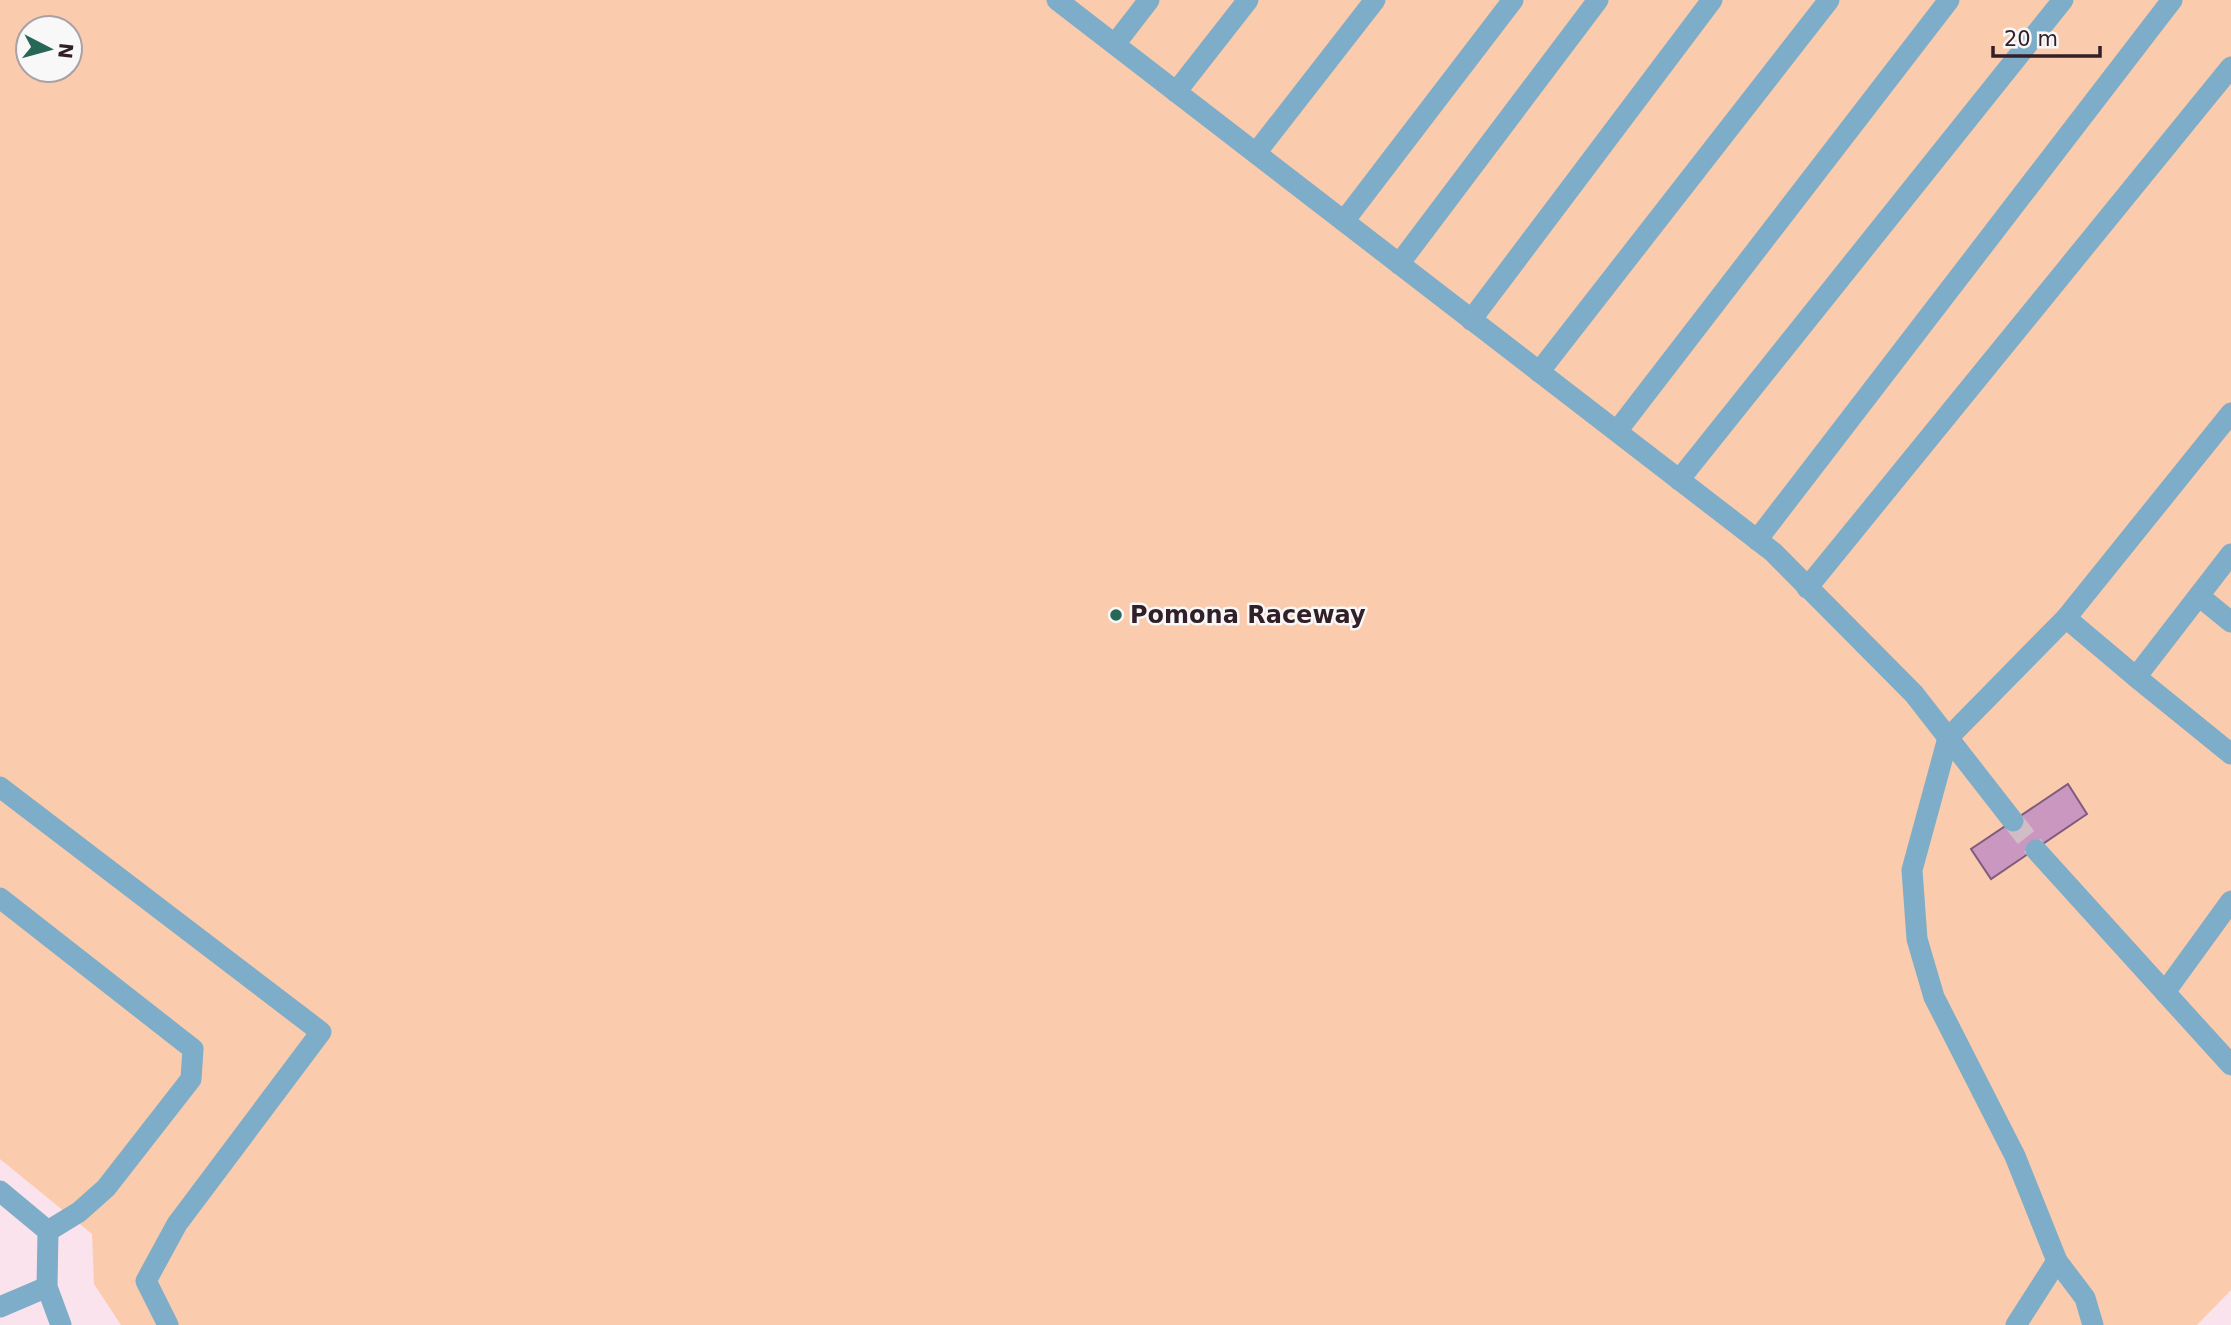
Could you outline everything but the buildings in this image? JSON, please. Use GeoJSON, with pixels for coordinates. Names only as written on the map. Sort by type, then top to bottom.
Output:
{"type":"FeatureCollection","features":[{"type":"Feature","properties":{"kind":"lane"},"geometry":{"type":"LineString","coordinates":[[1057,0],[1773,552],[1914,694],[2013,821]]}},
{"type":"Feature","properties":{"kind":"lane"},"geometry":{"type":"LineString","coordinates":[[1115,44],[1149,0]]}},
{"type":"Feature","properties":{"kind":"lane"},"geometry":{"type":"LineString","coordinates":[[1176,92],[1248,0]]}},
{"type":"Feature","properties":{"kind":"lane"},"geometry":{"type":"LineString","coordinates":[[1256,153],[1375,0]]}},
{"type":"Feature","properties":{"kind":"lane"},"geometry":{"type":"LineString","coordinates":[[1344,221],[1513,0]]}},
{"type":"Feature","properties":{"kind":"lane"},"geometry":{"type":"LineString","coordinates":[[1399,264],[1598,0]]}},
{"type":"Feature","properties":{"kind":"lane"},"geometry":{"type":"LineString","coordinates":[[1471,320],[1712,0]]}},
{"type":"Feature","properties":{"kind":"lane"},"geometry":{"type":"LineString","coordinates":[[1539,372],[1829,0]]}},
{"type":"Feature","properties":{"kind":"lane"},"geometry":{"type":"LineString","coordinates":[[1616,431],[1949,0]]}},
{"type":"Feature","properties":{"kind":"lane"},"geometry":{"type":"LineString","coordinates":[[1679,480],[2063,0]]}},
{"type":"Feature","properties":{"kind":"lane"},"geometry":{"type":"LineString","coordinates":[[1757,541],[2172,0]]}},
{"type":"Feature","properties":{"kind":"lane"},"geometry":{"type":"LineString","coordinates":[[1807,588],[2231,68]]}},
{"type":"Feature","properties":{"kind":"lane"},"geometry":{"type":"LineString","coordinates":[[2093,1325],[2085,1298],[2057,1261],[2015,1156],[1934,998],[1917,939],[1912,870],[1948,738],[2066,618],[2231,412]]}},
{"type":"Feature","properties":{"kind":"lane"},"geometry":{"type":"LineString","coordinates":[[2136,677],[2231,554]]}},
{"type":"Feature","properties":{"kind":"lane"},"geometry":{"type":"LineString","coordinates":[[2199,596],[2231,622]]}},
{"type":"Feature","properties":{"kind":"lane"},"geometry":{"type":"LineString","coordinates":[[2066,618],[2231,754]]}},
{"type":"Feature","properties":{"kind":"lane"},"geometry":{"type":"LineString","coordinates":[[0,787],[321,1032],[177,1224],[146,1281],[168,1325]]}},
{"type":"Feature","properties":{"kind":"lane"},"geometry":{"type":"LineString","coordinates":[[2036,850],[2231,1065]]}},
{"type":"Feature","properties":{"kind":"lane"},"geometry":{"type":"LineString","coordinates":[[0,898],[193,1049],[191,1079],[106,1188],[79,1212],[48,1231]]}},
{"type":"Feature","properties":{"kind":"lane"},"geometry":{"type":"LineString","coordinates":[[2165,992],[2231,901]]}},
{"type":"Feature","properties":{"kind":"lane"},"geometry":{"type":"LineString","coordinates":[[0,1191],[48,1231]]}},
{"type":"Feature","properties":{"kind":"lane"},"geometry":{"type":"LineString","coordinates":[[48,1231],[47,1287],[61,1325]]}},
{"type":"Feature","properties":{"kind":"lane"},"geometry":{"type":"LineString","coordinates":[[2016,1325],[2057,1261]]}},
{"type":"Feature","properties":{"kind":"lane"},"geometry":{"type":"LineString","coordinates":[[0,1307],[47,1287]]}},
{"type":"Feature","properties":{"kind":"shaded area","name":"Pomona Raceway"},"geometry":{"type":"Polygon","coordinates":[[[0,0],[2231,0],[2231,1290],[2197,1325],[121,1325],[94,1284],[92,1234],[0,1159],[0,0]]]}},
{"type":"Feature","properties":{"kind":"tunnel"},"geometry":{"type":"LineString","coordinates":[[2013,821],[2036,850]]}},
{"type":"Feature","properties":{"kind":"place","name":"Pomona Raceway"},"geometry":{"type":"Point","coordinates":[1116,615]}}]}
